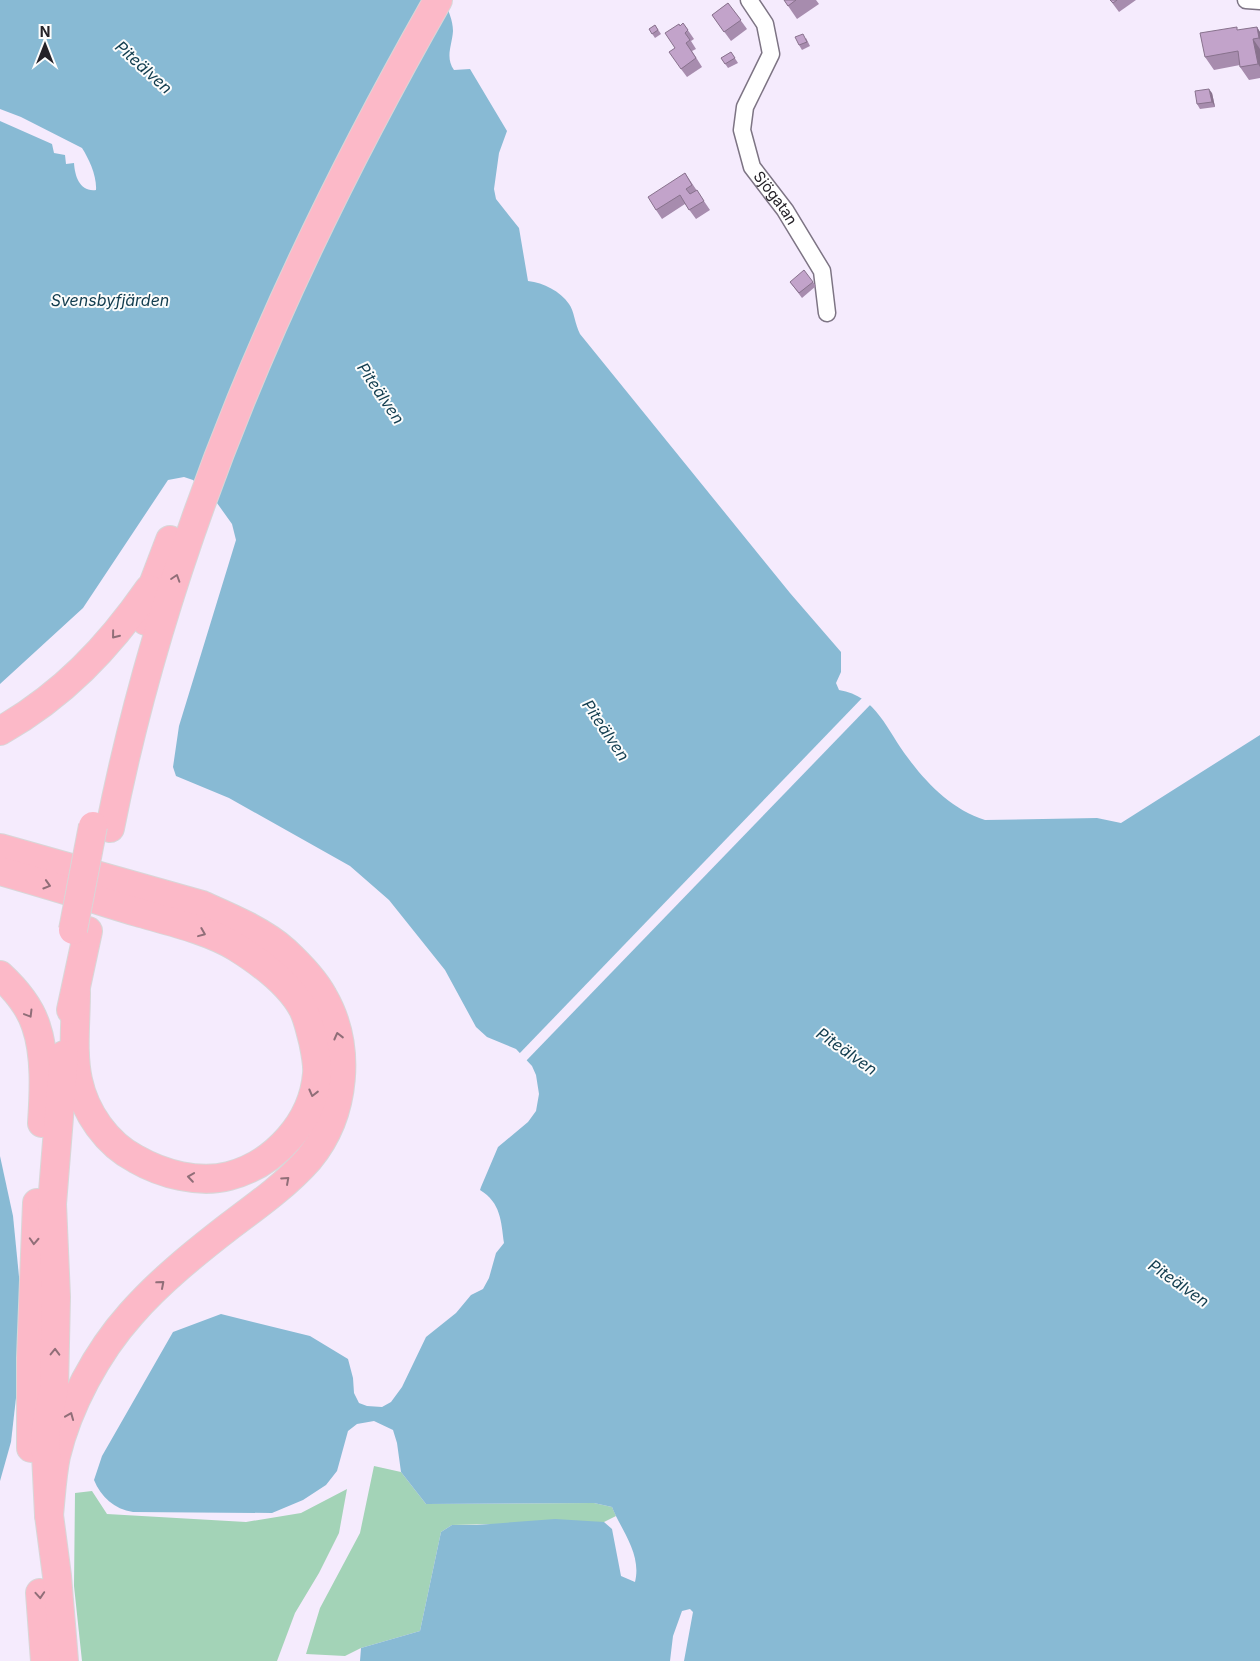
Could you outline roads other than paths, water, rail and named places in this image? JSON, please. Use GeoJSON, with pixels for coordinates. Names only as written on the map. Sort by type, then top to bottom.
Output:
{"type":"FeatureCollection","features":[{"type":"Feature","properties":{"kind":"highway"},"geometry":{"type":"LineString","coordinates":[[102,827],[119,783],[195,498],[239,367],[305,219],[355,118],[420,0]]}},
{"type":"Feature","properties":{"kind":"highway"},"geometry":{"type":"LineString","coordinates":[[0,731],[39,708],[81,672],[128,620],[154,582],[195,498],[299,263],[362,136],[438,0]]}},
{"type":"Feature","properties":{"kind":"highway"},"geometry":{"type":"LineString","coordinates":[[43,1105],[102,827],[130,674],[148,616],[154,582]]}},
{"type":"Feature","properties":{"kind":"highway"},"geometry":{"type":"LineString","coordinates":[[0,848],[202,905],[241,923],[284,950],[315,983],[324,997],[334,1021],[342,1061],[339,1095],[329,1127],[308,1160],[265,1200],[204,1246],[152,1292],[111,1339],[94,1367],[66,1427],[56,1456],[49,1515]]}},
{"type":"Feature","properties":{"kind":"highway"},"geometry":{"type":"LineString","coordinates":[[0,871],[182,925],[235,947],[278,979],[293,993],[304,1010],[314,1048],[317,1073],[307,1114],[286,1142],[260,1164],[229,1177],[203,1179],[176,1175],[150,1167],[127,1154],[110,1139],[96,1123],[78,1082],[75,1057],[76,992],[80,931]]}},
{"type":"Feature","properties":{"kind":"highway"},"geometry":{"type":"LineString","coordinates":[[0,975],[10,985],[36,1025],[41,1047],[43,1105],[34,1245],[30,1420],[31,1474],[45,1661]]}},
{"type":"Feature","properties":{"kind":"highway"},"geometry":{"type":"LineString","coordinates":[[64,1661],[57,1576],[49,1515],[45,1434],[54,1389],[56,1297],[52,1204],[65,1040],[76,992]]}},
{"type":"Feature","properties":{"kind":"street","name":"Sjögatan"},"geometry":{"type":"LineString","coordinates":[[749,0],[764,24],[771,54],[745,107],[742,130],[752,167],[785,210],[822,271],[827,312]]}},
{"type":"Feature","properties":{"kind":"street"},"geometry":{"type":"LineString","coordinates":[[1246,0],[1260,1]]}},
{"type":"Feature","properties":{"kind":"water"},"geometry":{"type":"Polygon","coordinates":[[[0,0],[444,0],[453,27],[449,56],[451,65],[454,70],[470,69],[507,131],[499,153],[494,189],[496,199],[519,228],[528,281],[551,288],[565,299],[571,307],[580,334],[790,593],[841,652],[841,672],[836,683],[839,690],[863,699],[872,707],[915,768],[932,786],[962,810],[985,820],[1097,818],[1121,823],[1260,735],[1260,1661],[684,1661],[693,1612],[690,1609],[682,1611],[673,1636],[670,1661],[360,1661],[361,1648],[420,1631],[441,1532],[452,1525],[555,1519],[604,1522],[612,1529],[621,1576],[635,1582],[636,1562],[633,1552],[612,1507],[594,1503],[426,1504],[401,1472],[393,1430],[374,1421],[357,1424],[348,1431],[337,1471],[326,1485],[303,1500],[272,1513],[133,1512],[114,1505],[100,1492],[94,1480],[102,1456],[173,1332],[221,1314],[310,1336],[348,1359],[353,1378],[354,1393],[359,1403],[367,1406],[382,1407],[391,1402],[402,1387],[426,1337],[456,1313],[471,1295],[483,1289],[489,1278],[496,1253],[504,1243],[499,1213],[492,1201],[480,1190],[498,1147],[528,1122],[536,1111],[539,1094],[536,1075],[532,1066],[516,1049],[487,1037],[476,1027],[445,970],[389,900],[350,866],[229,798],[176,776],[173,767],[179,726],[236,540],[232,524],[217,503],[193,480],[184,477],[168,480],[83,608],[0,684],[0,121],[52,144],[54,153],[65,155],[66,164],[74,163],[77,178],[82,186],[86,189],[96,190],[92,168],[82,148],[21,117],[0,109],[0,0]]]}},
{"type":"Feature","properties":{"kind":"water"},"geometry":{"type":"Polygon","coordinates":[[[0,1156],[13,1216],[24,1327],[11,1442],[0,1481],[0,1156]]]}},
{"type":"Feature","properties":{"kind":"water label","name":"Piteälven"},"geometry":{"type":"Point","coordinates":[144,67]}},
{"type":"Feature","properties":{"kind":"water label","name":"Svensbyfjärden"},"geometry":{"type":"Point","coordinates":[110,300]}},
{"type":"Feature","properties":{"kind":"water label","name":"Piteälven"},"geometry":{"type":"Point","coordinates":[381,393]}},
{"type":"Feature","properties":{"kind":"water label","name":"Piteälven"},"geometry":{"type":"Point","coordinates":[606,730]}},
{"type":"Feature","properties":{"kind":"water label","name":"Piteälven"},"geometry":{"type":"Point","coordinates":[847,1051]}},
{"type":"Feature","properties":{"kind":"water label","name":"Piteälven"},"geometry":{"type":"Point","coordinates":[1179,1283]}}]}
